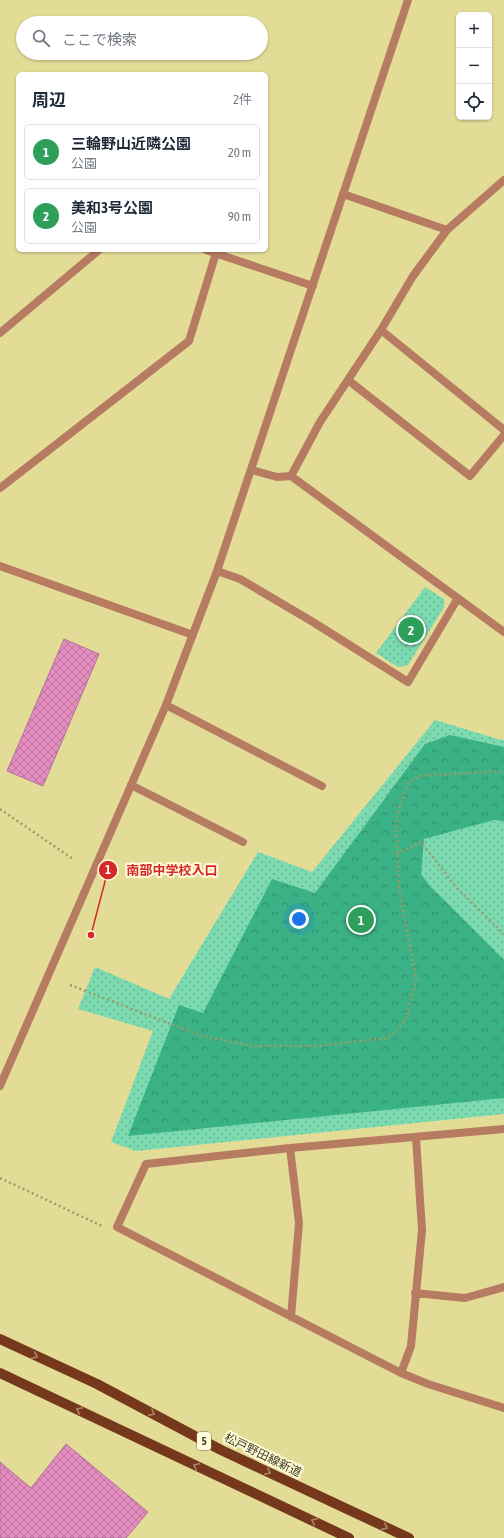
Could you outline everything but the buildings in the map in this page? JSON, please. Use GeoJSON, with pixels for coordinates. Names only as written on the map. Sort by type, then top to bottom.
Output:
{"type":"FeatureCollection","features":[{"type":"Feature","properties":{"kind":"main road","name":"松戸野田線新道"},"geometry":{"type":"LineString","coordinates":[[0,1339],[97,1384],[221,1450],[409,1538]]}},
{"type":"Feature","properties":{"kind":"main road","name":"5"},"geometry":{"type":"LineString","coordinates":[[0,1373],[343,1537]]}},
{"type":"Feature","properties":{"kind":"street"},"geometry":{"type":"LineString","coordinates":[[0,1086],[166,705],[193,635],[252,470],[408,0]]}},
{"type":"Feature","properties":{"kind":"street"},"geometry":{"type":"LineString","coordinates":[[291,476],[320,422],[381,330],[413,276],[448,230],[504,180]]}},
{"type":"Feature","properties":{"kind":"street"},"geometry":{"type":"LineString","coordinates":[[343,194],[448,230]]}},
{"type":"Feature","properties":{"kind":"street"},"geometry":{"type":"LineString","coordinates":[[0,333],[97,252]]}},
{"type":"Feature","properties":{"kind":"street"},"geometry":{"type":"LineString","coordinates":[[213,252],[313,286]]}},
{"type":"Feature","properties":{"kind":"street"},"geometry":{"type":"LineString","coordinates":[[0,488],[189,341],[216,253]]}},
{"type":"Feature","properties":{"kind":"street"},"geometry":{"type":"LineString","coordinates":[[381,330],[504,430]]}},
{"type":"Feature","properties":{"kind":"street"},"geometry":{"type":"LineString","coordinates":[[348,380],[470,476],[504,435]]}},
{"type":"Feature","properties":{"kind":"street"},"geometry":{"type":"LineString","coordinates":[[252,470],[277,477],[291,476],[504,632]]}},
{"type":"Feature","properties":{"kind":"street"},"geometry":{"type":"LineString","coordinates":[[0,566],[193,635]]}},
{"type":"Feature","properties":{"kind":"street"},"geometry":{"type":"LineString","coordinates":[[217,571],[240,579],[313,622],[408,682],[458,598]]}},
{"type":"Feature","properties":{"kind":"street"},"geometry":{"type":"LineString","coordinates":[[166,705],[322,786]]}},
{"type":"Feature","properties":{"kind":"street"},"geometry":{"type":"LineString","coordinates":[[131,785],[243,842]]}},
{"type":"Feature","properties":{"kind":"street"},"geometry":{"type":"LineString","coordinates":[[504,1129],[290,1148],[146,1164],[117,1228],[401,1373],[428,1384],[504,1408]]}},
{"type":"Feature","properties":{"kind":"street"},"geometry":{"type":"LineString","coordinates":[[401,1373],[411,1346],[422,1230],[416,1138]]}},
{"type":"Feature","properties":{"kind":"street"},"geometry":{"type":"LineString","coordinates":[[290,1148],[299,1223],[291,1317]]}},
{"type":"Feature","properties":{"kind":"street"},"geometry":{"type":"LineString","coordinates":[[416,1293],[465,1298],[504,1287]]}},
{"type":"Feature","properties":{"kind":"path"},"geometry":{"type":"LineString","coordinates":[[70,985],[202,1036],[253,1046],[317,1046],[388,1038],[406,1020],[416,979],[399,888],[397,854],[396,818],[408,783],[419,776],[504,771]]}},
{"type":"Feature","properties":{"kind":"path"},"geometry":{"type":"LineString","coordinates":[[0,809],[73,859]]}},
{"type":"Feature","properties":{"kind":"path"},"geometry":{"type":"LineString","coordinates":[[397,854],[421,842],[457,888],[504,934]]}},
{"type":"Feature","properties":{"kind":"path"},"geometry":{"type":"LineString","coordinates":[[0,1178],[102,1226],[117,1228]]}},
{"type":"Feature","properties":{"kind":"green space"},"geometry":{"type":"Polygon","coordinates":[[[425,587],[444,599],[444,607],[408,665],[398,667],[376,653],[425,587]]]}},
{"type":"Feature","properties":{"kind":"green space"},"geometry":{"type":"Polygon","coordinates":[[[435,720],[504,740],[504,1114],[136,1151],[111,1142],[153,1031],[78,1009],[95,967],[169,999],[258,852],[312,872],[435,720]]]}},
{"type":"Feature","properties":{"kind":"green space"},"geometry":{"type":"Polygon","coordinates":[[[450,735],[504,747],[504,821],[494,820],[424,839],[421,874],[430,886],[504,960],[504,1098],[128,1136],[179,1005],[203,1013],[272,879],[315,893],[425,744],[450,735]]]}},
{"type":"Feature","properties":{"kind":"place","name":"美和3号公園"},"geometry":{"type":"Point","coordinates":[411,630]}},
{"type":"Feature","properties":{"kind":"place","name":"三輪野山近隣公園"},"geometry":{"type":"Point","coordinates":[361,920]}},
{"type":"Feature","properties":{"kind":"place","name":"南部中学校入口"},"geometry":{"type":"Point","coordinates":[91,935]}}]}
